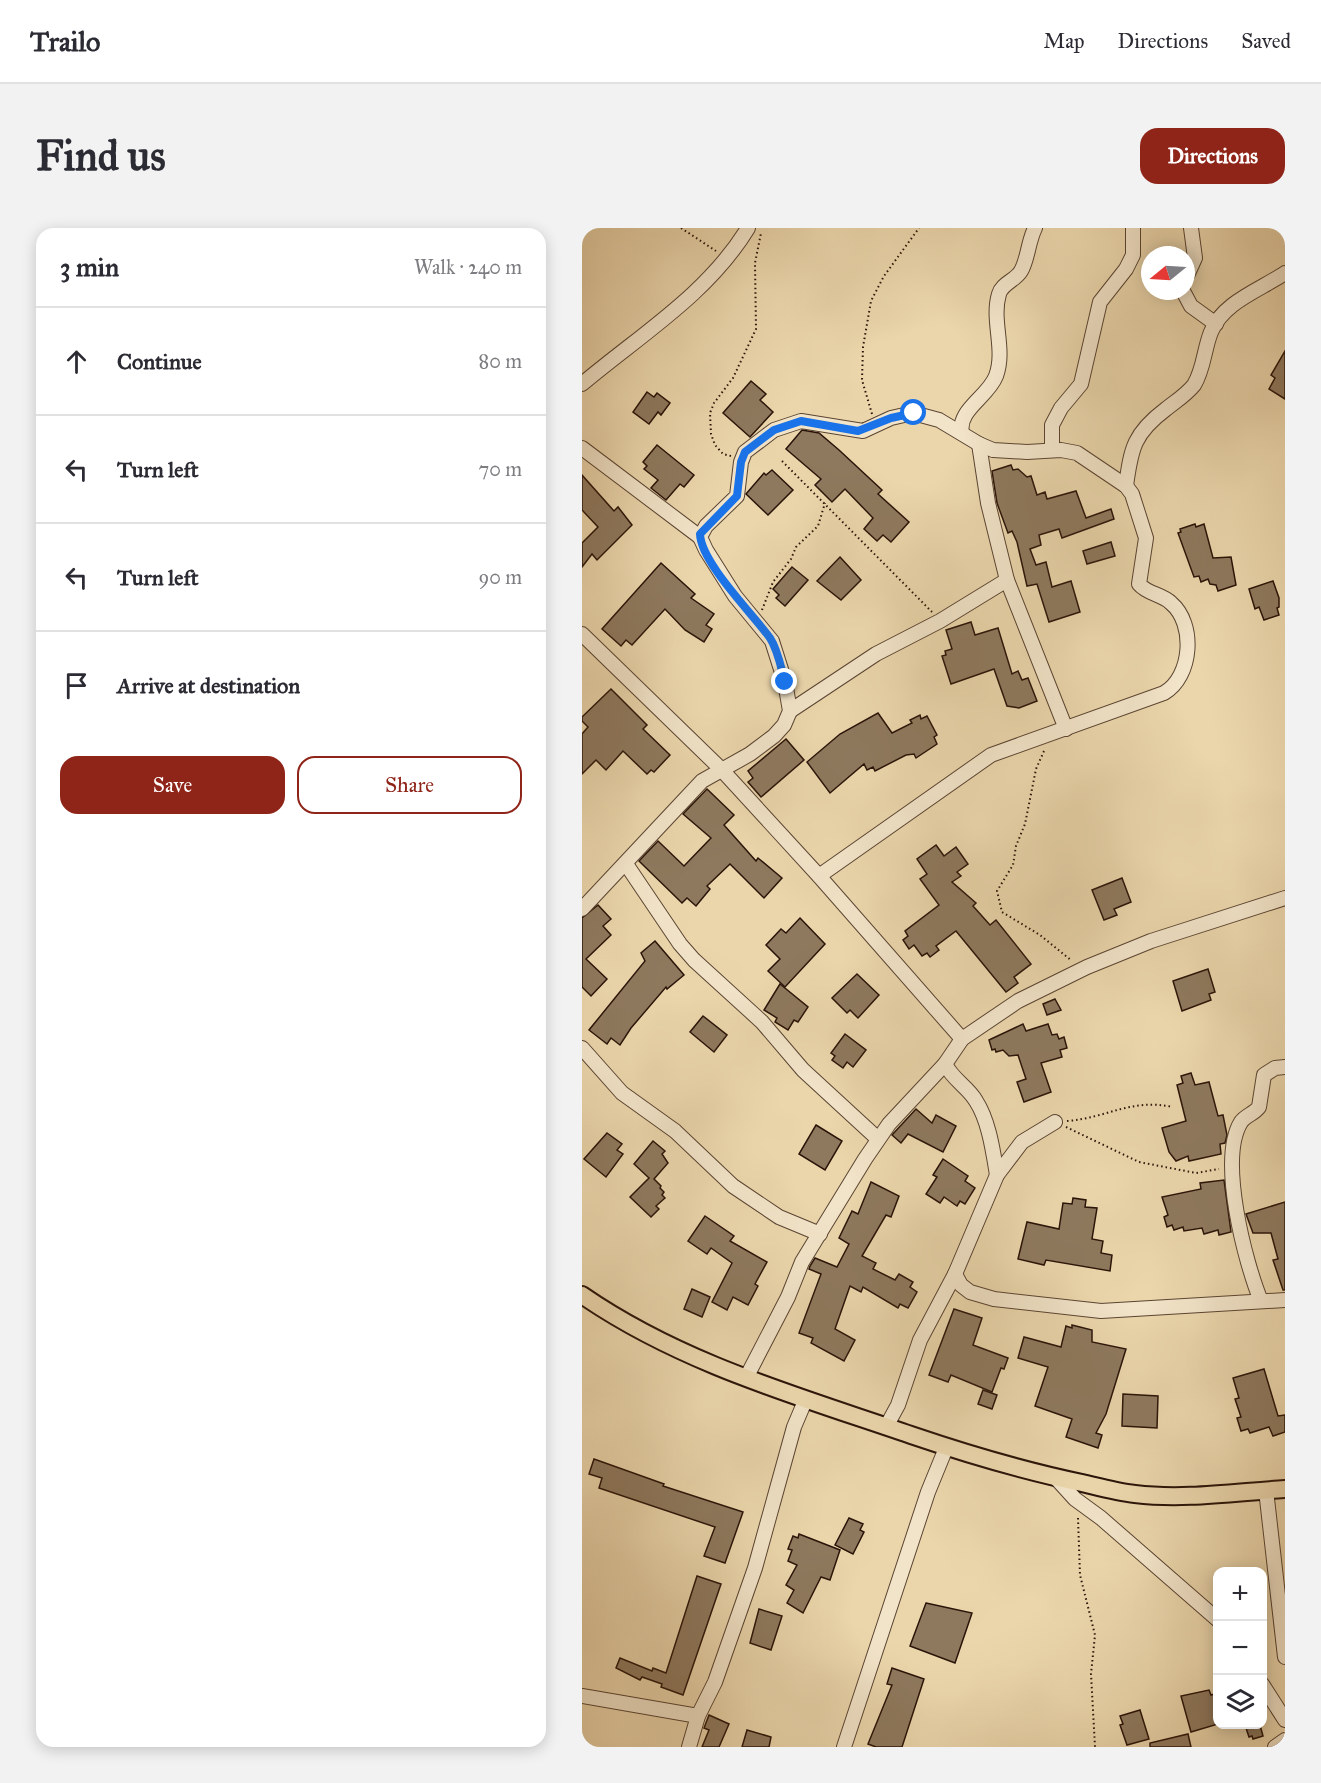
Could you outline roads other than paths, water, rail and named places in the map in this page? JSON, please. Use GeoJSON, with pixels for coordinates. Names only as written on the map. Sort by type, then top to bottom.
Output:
{"type":"FeatureCollection","features":[{"type":"Feature","properties":{"kind":"main road"},"geometry":{"type":"LineString","coordinates":[[582,1295],[611,1315],[672,1348],[805,1401],[946,1448],[1055,1477],[1135,1494],[1285,1489]]}},
{"type":"Feature","properties":{"kind":"street"},"geometry":{"type":"LineString","coordinates":[[582,384],[698,291],[728,258],[748,228]]}},
{"type":"Feature","properties":{"kind":"street"},"geometry":{"type":"LineString","coordinates":[[962,433],[964,416],[988,392],[995,378],[1000,358],[997,315],[999,293],[1022,270],[1027,244],[1035,228]]}},
{"type":"Feature","properties":{"kind":"street"},"geometry":{"type":"LineString","coordinates":[[1052,450],[1053,425],[1061,408],[1081,384],[1100,302],[1133,255],[1133,228]]}},
{"type":"Feature","properties":{"kind":"street"},"geometry":{"type":"LineString","coordinates":[[1191,228],[1193,246]]}},
{"type":"Feature","properties":{"kind":"street"},"geometry":{"type":"LineString","coordinates":[[1126,486],[1131,450],[1137,437],[1148,422],[1186,393],[1195,383],[1216,324],[1236,303],[1285,273]]}},
{"type":"Feature","properties":{"kind":"street"},"geometry":{"type":"LineString","coordinates":[[1188,300],[1191,306],[1216,324]]}},
{"type":"Feature","properties":{"kind":"street"},"geometry":{"type":"LineString","coordinates":[[700,537],[706,526],[737,496],[743,456],[758,440],[794,422],[809,421],[858,431],[914,413],[939,420],[979,444],[1005,452],[1052,450],[1077,453],[1126,486],[1132,495],[1146,538],[1139,584],[1171,602],[1186,626],[1189,638],[1178,683],[1164,693],[991,755],[819,876]]}},
{"type":"Feature","properties":{"kind":"street"},"geometry":{"type":"LineString","coordinates":[[979,444],[988,503],[1007,580],[1062,730]]}},
{"type":"Feature","properties":{"kind":"street"},"geometry":{"type":"LineString","coordinates":[[582,448],[700,537],[735,596],[774,646],[790,711]]}},
{"type":"Feature","properties":{"kind":"street"},"geometry":{"type":"LineString","coordinates":[[582,909],[692,791],[774,736],[784,725],[790,711],[883,650],[940,621],[1007,580]]}},
{"type":"Feature","properties":{"kind":"street"},"geometry":{"type":"LineString","coordinates":[[582,634],[721,770],[819,876],[962,1039]]}},
{"type":"Feature","properties":{"kind":"street"},"geometry":{"type":"LineString","coordinates":[[626,864],[680,944],[694,960],[762,1022],[803,1070],[878,1140]]}},
{"type":"Feature","properties":{"kind":"street"},"geometry":{"type":"LineString","coordinates":[[746,1378],[788,1297],[802,1262],[878,1140],[889,1124],[945,1064],[962,1039],[1018,1001],[1083,969],[1151,941],[1285,898]]}},
{"type":"Feature","properties":{"kind":"street"},"geometry":{"type":"LineString","coordinates":[[582,1048],[622,1093],[675,1131],[733,1186],[779,1217],[820,1234]]}},
{"type":"Feature","properties":{"kind":"street"},"geometry":{"type":"LineString","coordinates":[[945,1064],[959,1084],[976,1100],[990,1139],[997,1174]]}},
{"type":"Feature","properties":{"kind":"street"},"geometry":{"type":"LineString","coordinates":[[1261,1300],[1239,1231],[1233,1157],[1234,1142],[1240,1124],[1259,1107],[1264,1075],[1275,1068],[1285,1067]]}},
{"type":"Feature","properties":{"kind":"street"},"geometry":{"type":"LineString","coordinates":[[886,1427],[898,1405],[920,1340],[955,1274],[997,1174],[1022,1142],[1055,1122]]}},
{"type":"Feature","properties":{"kind":"street"},"geometry":{"type":"LineString","coordinates":[[955,1274],[961,1285],[970,1292],[994,1299],[1101,1311],[1285,1300]]}},
{"type":"Feature","properties":{"kind":"street"},"geometry":{"type":"LineString","coordinates":[[689,1747],[698,1716],[715,1682],[755,1568],[794,1427],[805,1401]]}},
{"type":"Feature","properties":{"kind":"street"},"geometry":{"type":"LineString","coordinates":[[844,1747],[928,1492],[946,1448]]}},
{"type":"Feature","properties":{"kind":"street"},"geometry":{"type":"LineString","coordinates":[[1055,1477],[1075,1499],[1101,1518],[1213,1616]]}},
{"type":"Feature","properties":{"kind":"street"},"geometry":{"type":"LineString","coordinates":[[1266,1490],[1285,1657]]}},
{"type":"Feature","properties":{"kind":"street"},"geometry":{"type":"LineString","coordinates":[[1267,1691],[1285,1720]]}},
{"type":"Feature","properties":{"kind":"street"},"geometry":{"type":"LineString","coordinates":[[582,1696],[698,1716]]}},
{"type":"Feature","properties":{"kind":"street"},"geometry":{"type":"LineString","coordinates":[[1275,1747],[1285,1740]]}}]}
